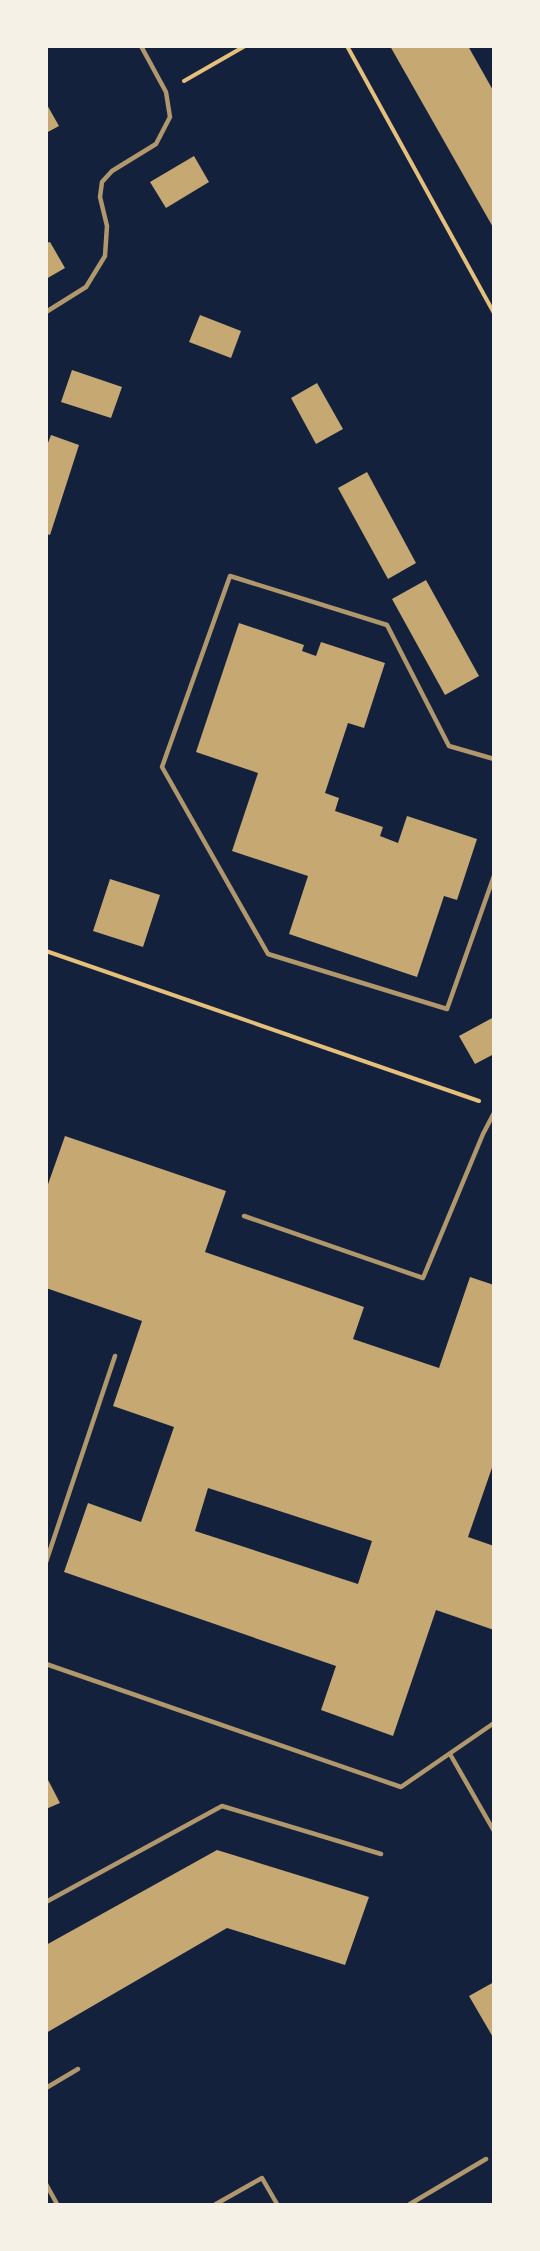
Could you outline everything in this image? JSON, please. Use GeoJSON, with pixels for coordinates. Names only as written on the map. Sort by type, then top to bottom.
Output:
{"type":"FeatureCollection","features":[{"type":"Feature","properties":{"kind":"lane"},"geometry":{"type":"LineString","coordinates":[[46,312],[86,287],[105,256],[107,226],[100,197],[102,182],[112,171],[156,144],[170,117],[166,92],[141,46]]}},
{"type":"Feature","properties":{"kind":"lane"},"geometry":{"type":"LineString","coordinates":[[494,759],[449,746],[387,625],[230,576],[162,767],[267,954],[447,1009],[494,876]]}},
{"type":"Feature","properties":{"kind":"lane"},"geometry":{"type":"LineString","coordinates":[[244,1216],[423,1278],[483,1134],[494,1113]]}},
{"type":"Feature","properties":{"kind":"lane"},"geometry":{"type":"LineString","coordinates":[[46,1562],[115,1356]]}},
{"type":"Feature","properties":{"kind":"lane"},"geometry":{"type":"LineString","coordinates":[[46,1664],[401,1787],[494,1723]]}},
{"type":"Feature","properties":{"kind":"lane"},"geometry":{"type":"LineString","coordinates":[[450,1754],[494,1831]]}},
{"type":"Feature","properties":{"kind":"lane"},"geometry":{"type":"LineString","coordinates":[[46,1902],[222,1806],[381,1854]]}},
{"type":"Feature","properties":{"kind":"lane"},"geometry":{"type":"LineString","coordinates":[[46,2088],[78,2069]]}},
{"type":"Feature","properties":{"kind":"lane"},"geometry":{"type":"LineString","coordinates":[[410,2205],[486,2159]]}},
{"type":"Feature","properties":{"kind":"lane"},"geometry":{"type":"LineString","coordinates":[[216,2205],[262,2178],[278,2205]]}},
{"type":"Feature","properties":{"kind":"lane"},"geometry":{"type":"LineString","coordinates":[[46,2184],[57,2205]]}},
{"type":"Feature","properties":{"kind":"path"},"geometry":{"type":"LineString","coordinates":[[166,92],[245,46]]}},
{"type":"Feature","properties":{"kind":"path"},"geometry":{"type":"LineString","coordinates":[[347,46],[494,313]]}},
{"type":"Feature","properties":{"kind":"path"},"geometry":{"type":"LineString","coordinates":[[46,951],[482,1102]]}},
{"type":"Feature","properties":{"kind":"building"},"geometry":{"type":"Polygon","coordinates":[[[390,46],[468,46],[494,92],[494,229],[390,46]]]}},
{"type":"Feature","properties":{"kind":"building"},"geometry":{"type":"Polygon","coordinates":[[[46,103],[59,126],[46,133],[46,103]]]}},
{"type":"Feature","properties":{"kind":"building"},"geometry":{"type":"Polygon","coordinates":[[[194,156],[209,182],[166,208],[150,182],[194,156]]]}},
{"type":"Feature","properties":{"kind":"building"},"geometry":{"type":"Polygon","coordinates":[[[50,242],[65,268],[46,279],[46,243],[50,242]]]}},
{"type":"Feature","properties":{"kind":"building"},"geometry":{"type":"Polygon","coordinates":[[[200,315],[241,331],[231,358],[189,342],[200,315]]]}},
{"type":"Feature","properties":{"kind":"building"},"geometry":{"type":"Polygon","coordinates":[[[72,370],[122,387],[111,418],[61,402],[72,370]]]}},
{"type":"Feature","properties":{"kind":"building"},"geometry":{"type":"Polygon","coordinates":[[[317,383],[343,429],[316,444],[291,398],[317,383]]]}},
{"type":"Feature","properties":{"kind":"building"},"geometry":{"type":"Polygon","coordinates":[[[51,435],[79,445],[50,535],[46,534],[46,448],[51,435]]]}},
{"type":"Feature","properties":{"kind":"building"},"geometry":{"type":"Polygon","coordinates":[[[367,472],[416,563],[388,579],[338,488],[367,472]]]}},
{"type":"Feature","properties":{"kind":"building"},"geometry":{"type":"Polygon","coordinates":[[[426,580],[479,676],[445,695],[392,599],[426,580]]]}},
{"type":"Feature","properties":{"kind":"building"},"geometry":{"type":"Polygon","coordinates":[[[239,623],[304,645],[302,651],[316,656],[321,642],[385,663],[364,728],[348,723],[325,793],[339,798],[335,811],[383,827],[380,836],[398,843],[407,816],[477,839],[457,900],[444,896],[417,977],[289,934],[308,876],[232,851],[258,773],[196,752],[239,623]]]}},
{"type":"Feature","properties":{"kind":"building"},"geometry":{"type":"Polygon","coordinates":[[[110,879],[160,895],[143,947],[93,931],[110,879]]]}},
{"type":"Feature","properties":{"kind":"building"},"geometry":{"type":"Polygon","coordinates":[[[494,1017],[494,1054],[475,1064],[459,1036],[494,1017]]]}},
{"type":"Feature","properties":{"kind":"building"},"geometry":{"type":"Polygon","coordinates":[[[65,1136],[226,1191],[205,1252],[364,1307],[353,1339],[439,1368],[470,1277],[494,1285],[494,1462],[468,1537],[494,1546],[494,1630],[436,1610],[393,1736],[321,1710],[336,1666],[64,1572],[88,1503],[141,1522],[174,1427],[113,1406],[142,1321],[46,1288],[46,1190],[65,1136]],[[208,1488],[195,1531],[358,1584],[372,1541],[208,1488]]]}},
{"type":"Feature","properties":{"kind":"building"},"geometry":{"type":"Polygon","coordinates":[[[46,1776],[60,1803],[46,1809],[46,1776]]]}},
{"type":"Feature","properties":{"kind":"building"},"geometry":{"type":"Polygon","coordinates":[[[217,1850],[369,1897],[345,1965],[227,1928],[46,2033],[46,1945],[217,1850]]]}},
{"type":"Feature","properties":{"kind":"building"},"geometry":{"type":"Polygon","coordinates":[[[494,1982],[494,2039],[469,1996],[494,1982]]]}}]}
